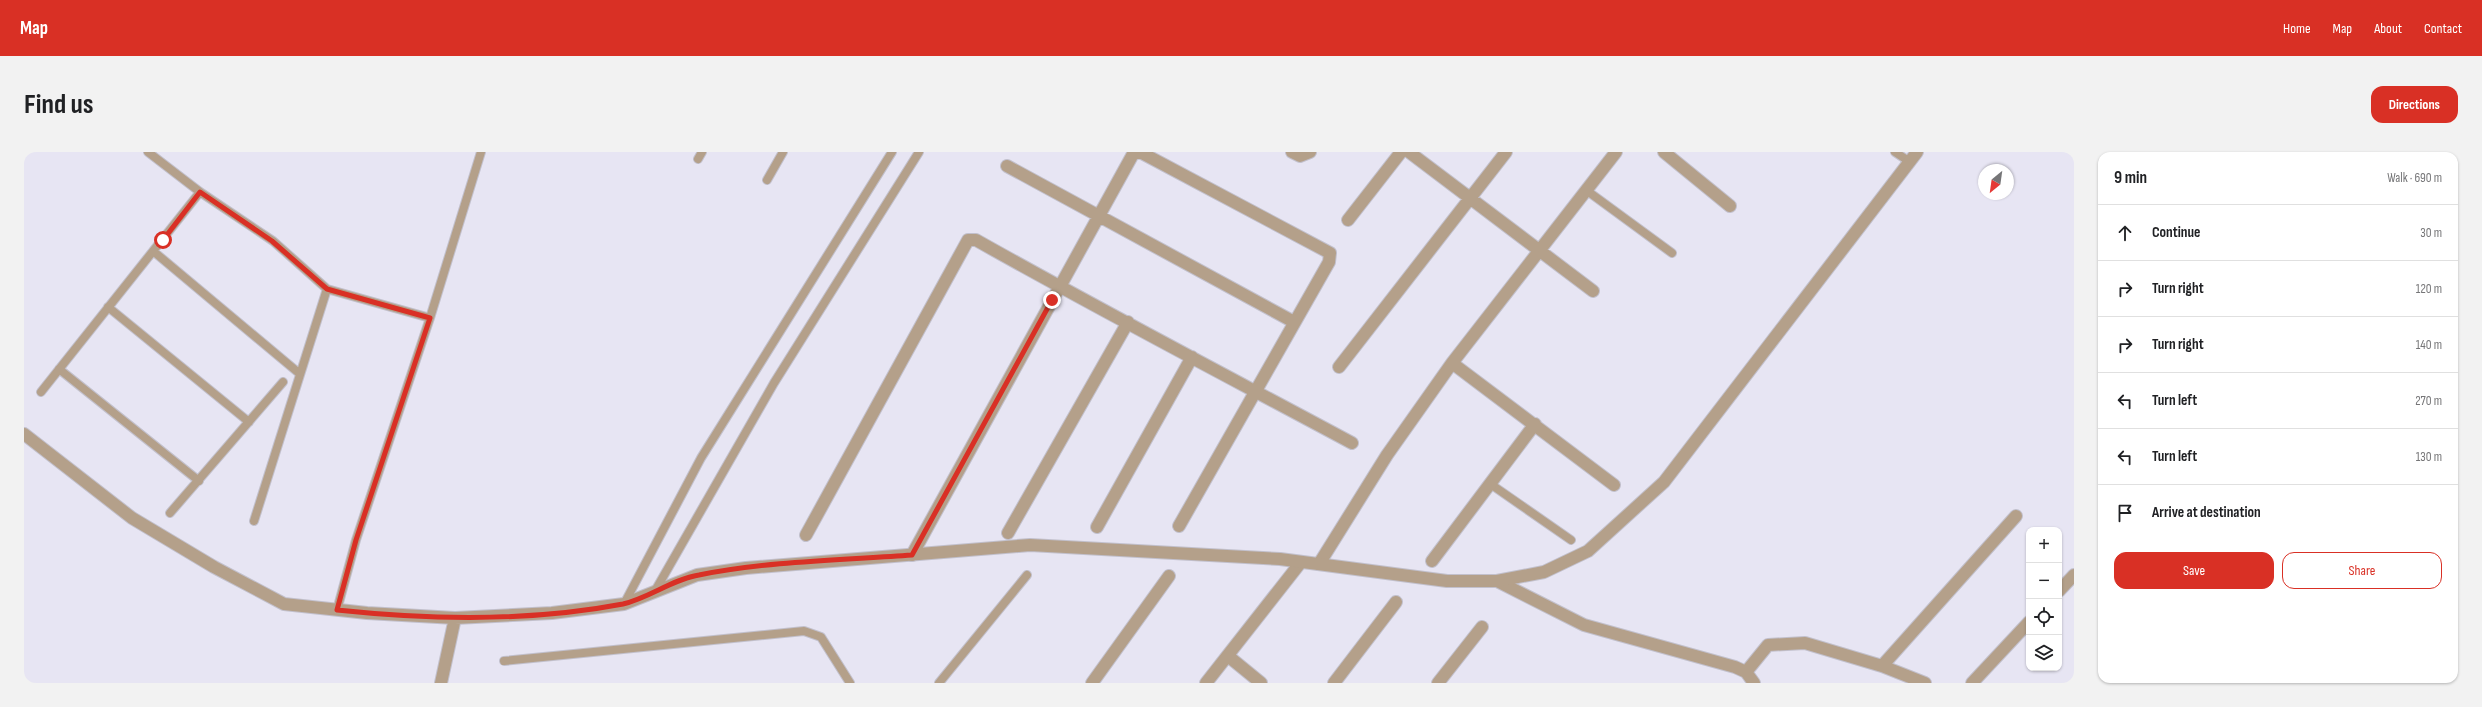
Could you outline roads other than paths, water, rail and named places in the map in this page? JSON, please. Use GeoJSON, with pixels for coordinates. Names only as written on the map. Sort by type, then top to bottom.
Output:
{"type":"FeatureCollection","features":[{"type":"Feature","properties":{"kind":"street"},"geometry":{"type":"LineString","coordinates":[[912,555],[1098,215],[1133,154],[1140,152],[1330,253],[1329,262],[1179,526]]}},
{"type":"Feature","properties":{"kind":"street"},"geometry":{"type":"LineString","coordinates":[[1292,152],[1300,156],[1310,152]]}},
{"type":"Feature","properties":{"kind":"street"},"geometry":{"type":"LineString","coordinates":[[1348,220],[1401,152]]}},
{"type":"Feature","properties":{"kind":"street"},"geometry":{"type":"LineString","coordinates":[[1410,152],[1470,200],[1539,249],[1593,291]]}},
{"type":"Feature","properties":{"kind":"street"},"geometry":{"type":"LineString","coordinates":[[1339,367],[1506,152]]}},
{"type":"Feature","properties":{"kind":"street"},"geometry":{"type":"LineString","coordinates":[[1319,564],[1387,455],[1452,362],[1616,152]]}},
{"type":"Feature","properties":{"kind":"street"},"geometry":{"type":"LineString","coordinates":[[1664,152],[1730,206]]}},
{"type":"Feature","properties":{"kind":"street"},"geometry":{"type":"LineString","coordinates":[[24,434],[132,518],[214,567],[284,604],[337,610],[455,618],[552,613],[624,604],[697,575],[746,568],[1030,545],[1301,562],[1446,581],[1496,581],[1544,572],[1588,551],[1664,482],[1917,152]]}},
{"type":"Feature","properties":{"kind":"street"},"geometry":{"type":"LineString","coordinates":[[1007,166],[1294,322]]}},
{"type":"Feature","properties":{"kind":"street"},"geometry":{"type":"LineString","coordinates":[[806,535],[968,240],[976,240],[1059,287],[1128,322],[1352,443]]}},
{"type":"Feature","properties":{"kind":"street"},"geometry":{"type":"LineString","coordinates":[[1008,533],[1128,322]]}},
{"type":"Feature","properties":{"kind":"street"},"geometry":{"type":"LineString","coordinates":[[1097,527],[1192,357]]}},
{"type":"Feature","properties":{"kind":"street"},"geometry":{"type":"LineString","coordinates":[[1452,362],[1614,485]]}},
{"type":"Feature","properties":{"kind":"street"},"geometry":{"type":"LineString","coordinates":[[1432,561],[1489,483],[1535,424]]}},
{"type":"Feature","properties":{"kind":"street"},"geometry":{"type":"LineString","coordinates":[[1882,666],[2016,516]]}},
{"type":"Feature","properties":{"kind":"street"},"geometry":{"type":"LineString","coordinates":[[1206,683],[1301,562]]}},
{"type":"Feature","properties":{"kind":"street"},"geometry":{"type":"LineString","coordinates":[[2062,588],[2074,575]]}},
{"type":"Feature","properties":{"kind":"street"},"geometry":{"type":"LineString","coordinates":[[1092,683],[1169,576]]}},
{"type":"Feature","properties":{"kind":"street"},"geometry":{"type":"LineString","coordinates":[[1496,581],[1584,625],[1735,667],[1746,672],[1754,683]]}},
{"type":"Feature","properties":{"kind":"street"},"geometry":{"type":"LineString","coordinates":[[1334,683],[1396,602]]}},
{"type":"Feature","properties":{"kind":"street"},"geometry":{"type":"LineString","coordinates":[[441,683],[455,618]]}},
{"type":"Feature","properties":{"kind":"street"},"geometry":{"type":"LineString","coordinates":[[1972,683],[2026,625]]}},
{"type":"Feature","properties":{"kind":"street"},"geometry":{"type":"LineString","coordinates":[[1438,683],[1482,627]]}},
{"type":"Feature","properties":{"kind":"street"},"geometry":{"type":"LineString","coordinates":[[1746,672],[1768,645],[1805,643],[1882,666],[1925,683]]}},
{"type":"Feature","properties":{"kind":"street"},"geometry":{"type":"LineString","coordinates":[[1228,656],[1261,683]]}},
{"type":"Feature","properties":{"kind":"lane"},"geometry":{"type":"LineString","coordinates":[[148,152],[200,192],[272,241],[327,289],[430,318]]}},
{"type":"Feature","properties":{"kind":"lane"},"geometry":{"type":"LineString","coordinates":[[337,610],[356,540],[430,318],[481,152]]}},
{"type":"Feature","properties":{"kind":"lane"},"geometry":{"type":"LineString","coordinates":[[767,180],[783,152]]}},
{"type":"Feature","properties":{"kind":"lane"},"geometry":{"type":"LineString","coordinates":[[624,604],[701,458],[892,152]]}},
{"type":"Feature","properties":{"kind":"lane"},"geometry":{"type":"LineString","coordinates":[[655,591],[774,383],[919,152]]}},
{"type":"Feature","properties":{"kind":"lane"},"geometry":{"type":"LineString","coordinates":[[1895,152],[1910,162]]}},
{"type":"Feature","properties":{"kind":"lane"},"geometry":{"type":"LineString","coordinates":[[1586,190],[1672,253]]}},
{"type":"Feature","properties":{"kind":"lane"},"geometry":{"type":"LineString","coordinates":[[41,392],[200,192]]}},
{"type":"Feature","properties":{"kind":"lane"},"geometry":{"type":"LineString","coordinates":[[153,251],[300,374]]}},
{"type":"Feature","properties":{"kind":"lane"},"geometry":{"type":"LineString","coordinates":[[254,521],[327,289]]}},
{"type":"Feature","properties":{"kind":"lane"},"geometry":{"type":"LineString","coordinates":[[108,307],[249,422]]}},
{"type":"Feature","properties":{"kind":"lane"},"geometry":{"type":"LineString","coordinates":[[59,370],[199,481]]}},
{"type":"Feature","properties":{"kind":"lane"},"geometry":{"type":"LineString","coordinates":[[170,514],[284,382]]}},
{"type":"Feature","properties":{"kind":"lane"},"geometry":{"type":"LineString","coordinates":[[1489,483],[1571,540]]}},
{"type":"Feature","properties":{"kind":"lane"},"geometry":{"type":"LineString","coordinates":[[939,683],[1027,574]]}},
{"type":"Feature","properties":{"kind":"lane"},"geometry":{"type":"LineString","coordinates":[[504,661],[804,631],[821,637],[850,683]]}}]}
